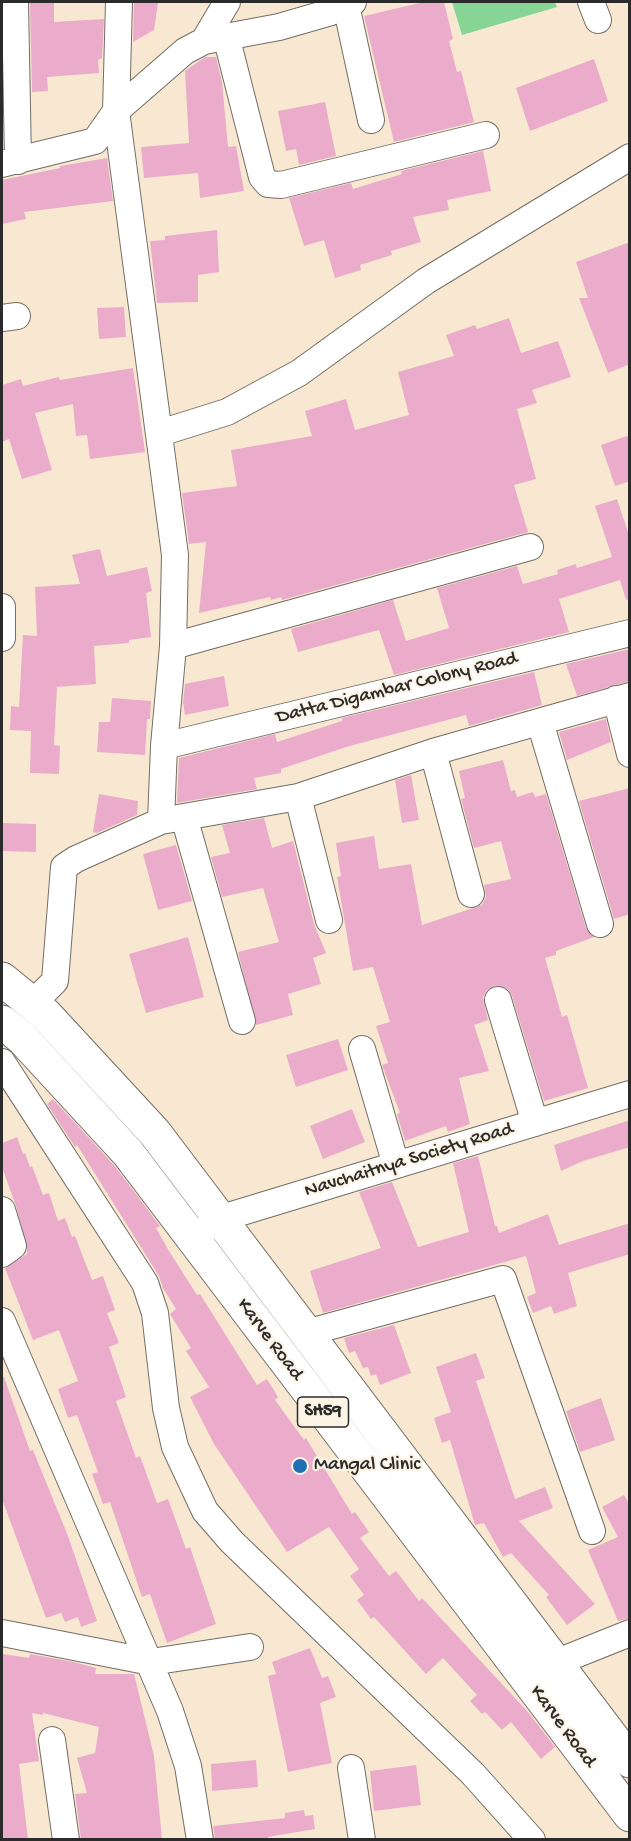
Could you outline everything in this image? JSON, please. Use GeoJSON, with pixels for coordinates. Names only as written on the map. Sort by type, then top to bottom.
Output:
{"type":"FeatureCollection","features":[{"type":"Feature","properties":{"kind":"main road","name":"Karve Road"},"geometry":{"type":"LineString","coordinates":[[2,979],[33,1003],[155,1132],[630,1761]]}},
{"type":"Feature","properties":{"kind":"main road","name":"Karve Road"},"geometry":{"type":"LineString","coordinates":[[2,1022],[22,1038],[129,1153],[630,1815]]}},
{"type":"Feature","properties":{"kind":"street"},"geometry":{"type":"LineString","coordinates":[[15,2],[10,162],[96,141],[116,111],[185,51],[215,38],[279,27],[331,12],[349,3],[371,120]]}},
{"type":"Feature","properties":{"kind":"street"},"geometry":{"type":"LineString","coordinates":[[118,2],[116,111],[175,555],[173,646],[164,746],[173,819],[242,1021]]}},
{"type":"Feature","properties":{"kind":"street"},"geometry":{"type":"LineString","coordinates":[[207,2],[215,38],[262,177],[268,184],[281,185],[486,135]]}},
{"type":"Feature","properties":{"kind":"street"},"geometry":{"type":"LineString","coordinates":[[215,38],[227,2]]}},
{"type":"Feature","properties":{"kind":"street"},"geometry":{"type":"LineString","coordinates":[[160,433],[227,412],[299,372],[426,281],[630,157]]}},
{"type":"Feature","properties":{"kind":"street"},"geometry":{"type":"LineString","coordinates":[[173,646],[530,547]]}},
{"type":"Feature","properties":{"kind":"street"},"geometry":{"type":"LineString","coordinates":[[2,607],[2,638]]}},
{"type":"Feature","properties":{"kind":"street","name":"Datta Digambar Colony Road"},"geometry":{"type":"LineString","coordinates":[[164,746],[630,633]]}},
{"type":"Feature","properties":{"kind":"street"},"geometry":{"type":"LineString","coordinates":[[33,1003],[55,981],[64,867],[76,859],[173,819],[298,797],[433,752],[623,698],[630,754]]}},
{"type":"Feature","properties":{"kind":"street"},"geometry":{"type":"LineString","coordinates":[[540,722],[600,924]]}},
{"type":"Feature","properties":{"kind":"street"},"geometry":{"type":"LineString","coordinates":[[433,752],[471,894]]}},
{"type":"Feature","properties":{"kind":"street"},"geometry":{"type":"LineString","coordinates":[[298,797],[329,920]]}},
{"type":"Feature","properties":{"kind":"street"},"geometry":{"type":"LineString","coordinates":[[498,1000],[535,1123]]}},
{"type":"Feature","properties":{"kind":"street"},"geometry":{"type":"LineString","coordinates":[[362,1048],[396,1165]]}},
{"type":"Feature","properties":{"kind":"street"},"geometry":{"type":"LineString","coordinates":[[2,1062],[145,1283],[155,1313],[166,1408],[175,1447],[205,1511],[232,1542],[473,1774],[532,1839]]}},
{"type":"Feature","properties":{"kind":"street","name":"Navchaitnya Society Road"},"geometry":{"type":"LineString","coordinates":[[194,1237],[222,1218],[630,1094]]}},
{"type":"Feature","properties":{"kind":"street"},"geometry":{"type":"LineString","coordinates":[[2,1210],[13,1246],[2,1254]]}},
{"type":"Feature","properties":{"kind":"street"},"geometry":{"type":"LineString","coordinates":[[306,1333],[503,1279],[592,1531]]}},
{"type":"Feature","properties":{"kind":"street"},"geometry":{"type":"LineString","coordinates":[[2,1321],[151,1662],[188,1766],[200,1839]]}},
{"type":"Feature","properties":{"kind":"street"},"geometry":{"type":"LineString","coordinates":[[2,1633],[151,1662],[250,1647]]}},
{"type":"Feature","properties":{"kind":"street"},"geometry":{"type":"LineString","coordinates":[[527,1681],[555,1663],[630,1633]]}},
{"type":"Feature","properties":{"kind":"street"},"geometry":{"type":"LineString","coordinates":[[52,1740],[66,1839]]}},
{"type":"Feature","properties":{"kind":"street"},"geometry":{"type":"LineString","coordinates":[[351,1768],[362,1839]]}},
{"type":"Feature","properties":{"kind":"green space"},"geometry":{"type":"Polygon","coordinates":[[[452,2],[555,2],[557,7],[462,35],[452,2]]]}},
{"type":"Feature","properties":{"kind":"building"},"geometry":{"type":"Polygon","coordinates":[[[30,2],[54,2],[54,22],[104,19],[102,58],[98,60],[99,73],[47,77],[48,91],[32,92],[30,2]]]}},
{"type":"Feature","properties":{"kind":"building"},"geometry":{"type":"Polygon","coordinates":[[[134,2],[158,3],[154,30],[133,42],[134,2]]]}},
{"type":"Feature","properties":{"kind":"building"},"geometry":{"type":"Polygon","coordinates":[[[424,2],[444,2],[453,39],[449,41],[457,72],[461,71],[474,122],[394,142],[364,16],[424,2]]]}},
{"type":"Feature","properties":{"kind":"building"},"geometry":{"type":"Polygon","coordinates":[[[205,57],[216,57],[222,82],[228,147],[236,146],[244,191],[200,198],[198,173],[144,178],[141,147],[189,143],[185,71],[205,57]]]}},
{"type":"Feature","properties":{"kind":"building"},"geometry":{"type":"Polygon","coordinates":[[[594,59],[608,101],[530,131],[516,88],[594,59]]]}},
{"type":"Feature","properties":{"kind":"building"},"geometry":{"type":"Polygon","coordinates":[[[325,102],[336,156],[299,165],[296,149],[286,151],[278,111],[325,102]]]}},
{"type":"Feature","properties":{"kind":"building"},"geometry":{"type":"Polygon","coordinates":[[[483,151],[491,191],[447,200],[449,210],[413,217],[421,242],[391,251],[392,255],[360,265],[361,270],[335,278],[324,240],[304,246],[289,198],[351,183],[353,189],[402,174],[401,171],[483,151]]]}},
{"type":"Feature","properties":{"kind":"building"},"geometry":{"type":"Polygon","coordinates":[[[107,158],[113,201],[24,212],[26,219],[2,224],[2,180],[60,168],[60,166],[107,158]]]}},
{"type":"Feature","properties":{"kind":"building"},"geometry":{"type":"Polygon","coordinates":[[[217,230],[219,272],[198,275],[198,302],[157,303],[150,241],[165,240],[165,236],[217,230]]]}},
{"type":"Feature","properties":{"kind":"building"},"geometry":{"type":"Polygon","coordinates":[[[630,242],[630,364],[608,373],[579,298],[588,298],[576,262],[630,242]]]}},
{"type":"Feature","properties":{"kind":"building"},"geometry":{"type":"Polygon","coordinates":[[[124,307],[126,337],[99,339],[97,308],[124,307]]]}},
{"type":"Feature","properties":{"kind":"building"},"geometry":{"type":"Polygon","coordinates":[[[509,318],[521,353],[558,341],[571,377],[532,390],[537,403],[517,409],[536,479],[514,485],[528,532],[282,600],[281,597],[271,600],[270,597],[199,613],[206,542],[189,544],[182,493],[237,486],[231,450],[312,436],[305,411],[346,399],[355,430],[409,415],[398,372],[454,356],[446,335],[475,325],[477,329],[509,318]]]}},
{"type":"Feature","properties":{"kind":"building"},"geometry":{"type":"Polygon","coordinates":[[[133,368],[145,452],[90,459],[87,435],[76,436],[73,404],[35,413],[52,470],[22,479],[9,439],[2,442],[2,385],[21,379],[23,386],[59,377],[60,380],[133,368]]]}},
{"type":"Feature","properties":{"kind":"building"},"geometry":{"type":"Polygon","coordinates":[[[630,435],[630,481],[615,486],[601,445],[630,435]]]}},
{"type":"Feature","properties":{"kind":"building"},"geometry":{"type":"Polygon","coordinates":[[[617,499],[630,538],[630,599],[626,600],[620,580],[559,599],[569,632],[394,675],[379,630],[298,652],[291,629],[393,600],[406,641],[449,628],[437,588],[517,566],[523,584],[558,574],[557,570],[576,564],[577,568],[612,557],[595,506],[617,499]]]}},
{"type":"Feature","properties":{"kind":"building"},"geometry":{"type":"Polygon","coordinates":[[[100,549],[107,576],[147,567],[152,591],[146,593],[151,637],[129,640],[129,643],[94,646],[96,684],[57,687],[54,745],[60,746],[59,774],[30,773],[31,731],[10,730],[11,706],[19,707],[23,635],[37,636],[35,587],[80,584],[72,555],[100,549]]]}},
{"type":"Feature","properties":{"kind":"building"},"geometry":{"type":"Polygon","coordinates":[[[630,649],[630,681],[577,696],[566,664],[630,649]]]}},
{"type":"Feature","properties":{"kind":"building"},"geometry":{"type":"Polygon","coordinates":[[[534,672],[542,705],[469,726],[466,715],[346,747],[281,769],[281,773],[254,778],[257,789],[177,803],[179,758],[275,734],[277,742],[342,721],[342,718],[534,672]]]}},
{"type":"Feature","properties":{"kind":"building"},"geometry":{"type":"Polygon","coordinates":[[[224,676],[229,706],[185,715],[183,703],[185,684],[224,676]]]}},
{"type":"Feature","properties":{"kind":"building"},"geometry":{"type":"Polygon","coordinates":[[[112,698],[151,701],[150,719],[147,719],[145,755],[97,752],[99,722],[110,722],[112,698]]]}},
{"type":"Feature","properties":{"kind":"building"},"geometry":{"type":"Polygon","coordinates":[[[606,719],[611,742],[567,760],[559,732],[606,719]]]}},
{"type":"Feature","properties":{"kind":"building"},"geometry":{"type":"Polygon","coordinates":[[[503,760],[511,791],[515,790],[517,797],[533,792],[535,797],[546,794],[586,928],[594,937],[556,951],[556,955],[545,958],[562,1017],[567,1015],[588,1088],[544,1101],[512,996],[508,989],[494,986],[487,990],[483,997],[488,1020],[474,1025],[489,1071],[459,1078],[470,1124],[448,1132],[446,1126],[405,1141],[397,1114],[400,1113],[382,1065],[388,1063],[376,1026],[390,1022],[373,967],[353,971],[337,877],[341,876],[336,843],[374,836],[379,869],[411,864],[422,925],[482,905],[486,897],[484,885],[511,879],[501,841],[474,848],[461,799],[465,798],[459,771],[503,760]]]}},
{"type":"Feature","properties":{"kind":"building"},"geometry":{"type":"Polygon","coordinates":[[[411,775],[419,820],[402,823],[395,780],[411,775]]]}},
{"type":"Feature","properties":{"kind":"building"},"geometry":{"type":"Polygon","coordinates":[[[630,788],[630,914],[614,919],[579,801],[630,788]]]}},
{"type":"Feature","properties":{"kind":"building"},"geometry":{"type":"Polygon","coordinates":[[[99,794],[138,801],[137,815],[97,833],[93,832],[99,794]]]}},
{"type":"Feature","properties":{"kind":"building"},"geometry":{"type":"Polygon","coordinates":[[[264,818],[272,848],[293,841],[314,924],[326,953],[313,958],[321,984],[288,994],[293,1015],[256,1025],[238,952],[279,942],[263,888],[222,897],[211,857],[230,853],[222,825],[264,818]]]}},
{"type":"Feature","properties":{"kind":"building"},"geometry":{"type":"Polygon","coordinates":[[[2,823],[36,824],[36,852],[2,851],[2,823]]]}},
{"type":"Feature","properties":{"kind":"building"},"geometry":{"type":"Polygon","coordinates":[[[176,845],[192,901],[158,910],[143,854],[176,845]]]}},
{"type":"Feature","properties":{"kind":"building"},"geometry":{"type":"Polygon","coordinates":[[[188,937],[204,997],[146,1013],[129,954],[188,937]]]}},
{"type":"Feature","properties":{"kind":"building"},"geometry":{"type":"Polygon","coordinates":[[[338,1039],[348,1070],[296,1087],[286,1055],[338,1039]]]}},
{"type":"Feature","properties":{"kind":"building"},"geometry":{"type":"Polygon","coordinates":[[[53,1099],[114,1165],[160,1226],[156,1228],[169,1251],[197,1295],[200,1294],[257,1385],[267,1379],[278,1397],[275,1400],[304,1440],[306,1438],[352,1514],[355,1512],[369,1532],[360,1538],[389,1576],[396,1571],[419,1601],[422,1598],[528,1712],[555,1747],[541,1759],[511,1722],[502,1730],[485,1712],[482,1714],[470,1701],[477,1695],[443,1658],[426,1674],[374,1617],[371,1619],[357,1600],[364,1595],[350,1576],[359,1569],[329,1527],[287,1552],[214,1444],[190,1397],[209,1387],[186,1351],[191,1348],[170,1314],[176,1309],[163,1288],[159,1276],[77,1145],[75,1147],[47,1104],[53,1099]]]}},
{"type":"Feature","properties":{"kind":"building"},"geometry":{"type":"Polygon","coordinates":[[[352,1109],[365,1142],[323,1159],[310,1126],[352,1109]]]}},
{"type":"Feature","properties":{"kind":"building"},"geometry":{"type":"Polygon","coordinates":[[[630,1120],[630,1147],[583,1161],[561,1171],[554,1145],[630,1120]]]}},
{"type":"Feature","properties":{"kind":"building"},"geometry":{"type":"Polygon","coordinates":[[[17,1137],[23,1154],[25,1153],[30,1167],[32,1166],[43,1195],[49,1193],[58,1221],[65,1218],[72,1237],[75,1236],[92,1280],[103,1276],[115,1310],[107,1313],[119,1343],[109,1347],[126,1397],[116,1401],[136,1458],[140,1456],[157,1503],[168,1499],[186,1549],[190,1547],[216,1624],[167,1643],[150,1594],[142,1597],[110,1502],[103,1504],[92,1474],[98,1472],[77,1415],[68,1418],[58,1389],[78,1381],[59,1330],[33,1340],[5,1268],[27,1254],[16,1206],[2,1167],[2,1143],[17,1137]]]}},
{"type":"Feature","properties":{"kind":"building"},"geometry":{"type":"Polygon","coordinates":[[[478,1156],[495,1226],[499,1233],[548,1214],[559,1245],[630,1223],[630,1254],[568,1273],[577,1306],[554,1314],[551,1306],[533,1313],[527,1297],[536,1293],[526,1256],[323,1313],[310,1271],[381,1248],[359,1192],[392,1182],[418,1247],[469,1232],[453,1163],[478,1156]]]}},
{"type":"Feature","properties":{"kind":"building"},"geometry":{"type":"Polygon","coordinates":[[[394,1325],[411,1373],[380,1385],[376,1374],[371,1376],[368,1367],[363,1368],[355,1351],[349,1353],[344,1338],[394,1325]]]}},
{"type":"Feature","properties":{"kind":"building"},"geometry":{"type":"Polygon","coordinates":[[[476,1353],[485,1378],[476,1381],[515,1499],[545,1487],[553,1508],[519,1521],[595,1604],[567,1625],[546,1597],[549,1595],[511,1553],[503,1557],[484,1523],[475,1525],[450,1440],[442,1443],[434,1418],[451,1412],[436,1367],[476,1353]]]}},
{"type":"Feature","properties":{"kind":"building"},"geometry":{"type":"Polygon","coordinates":[[[2,1377],[4,1377],[30,1451],[33,1450],[68,1536],[97,1621],[81,1627],[78,1617],[65,1622],[61,1613],[46,1618],[2,1499],[2,1377]]]}},
{"type":"Feature","properties":{"kind":"building"},"geometry":{"type":"Polygon","coordinates":[[[601,1398],[615,1440],[580,1452],[566,1411],[601,1398]]]}},
{"type":"Feature","properties":{"kind":"building"},"geometry":{"type":"Polygon","coordinates":[[[624,1495],[630,1505],[630,1618],[618,1621],[588,1550],[618,1537],[602,1507],[624,1495]]]}},
{"type":"Feature","properties":{"kind":"building"},"geometry":{"type":"Polygon","coordinates":[[[310,1648],[322,1678],[328,1676],[336,1697],[320,1703],[332,1763],[288,1772],[268,1676],[276,1674],[272,1662],[310,1648]]]}},
{"type":"Feature","properties":{"kind":"building"},"geometry":{"type":"Polygon","coordinates":[[[2,1654],[29,1658],[30,1654],[74,1662],[96,1668],[95,1674],[134,1674],[154,1756],[162,1839],[81,1839],[75,1794],[87,1793],[77,1758],[95,1753],[99,1727],[43,1713],[43,1715],[32,1713],[39,1761],[19,1764],[28,1839],[2,1839],[2,1654]]]}},
{"type":"Feature","properties":{"kind":"building"},"geometry":{"type":"Polygon","coordinates":[[[256,1760],[258,1787],[212,1791],[211,1764],[256,1760]]]}},
{"type":"Feature","properties":{"kind":"building"},"geometry":{"type":"Polygon","coordinates":[[[416,1765],[421,1805],[374,1811],[370,1771],[416,1765]]]}},
{"type":"Feature","properties":{"kind":"building"},"geometry":{"type":"Polygon","coordinates":[[[304,1810],[305,1816],[313,1815],[315,1829],[268,1837],[268,1839],[215,1839],[213,1826],[285,1818],[285,1813],[304,1810]]]}},
{"type":"Feature","properties":{"kind":"place","name":"Mangal Clinic"},"geometry":{"type":"Point","coordinates":[300,1466]}}]}
